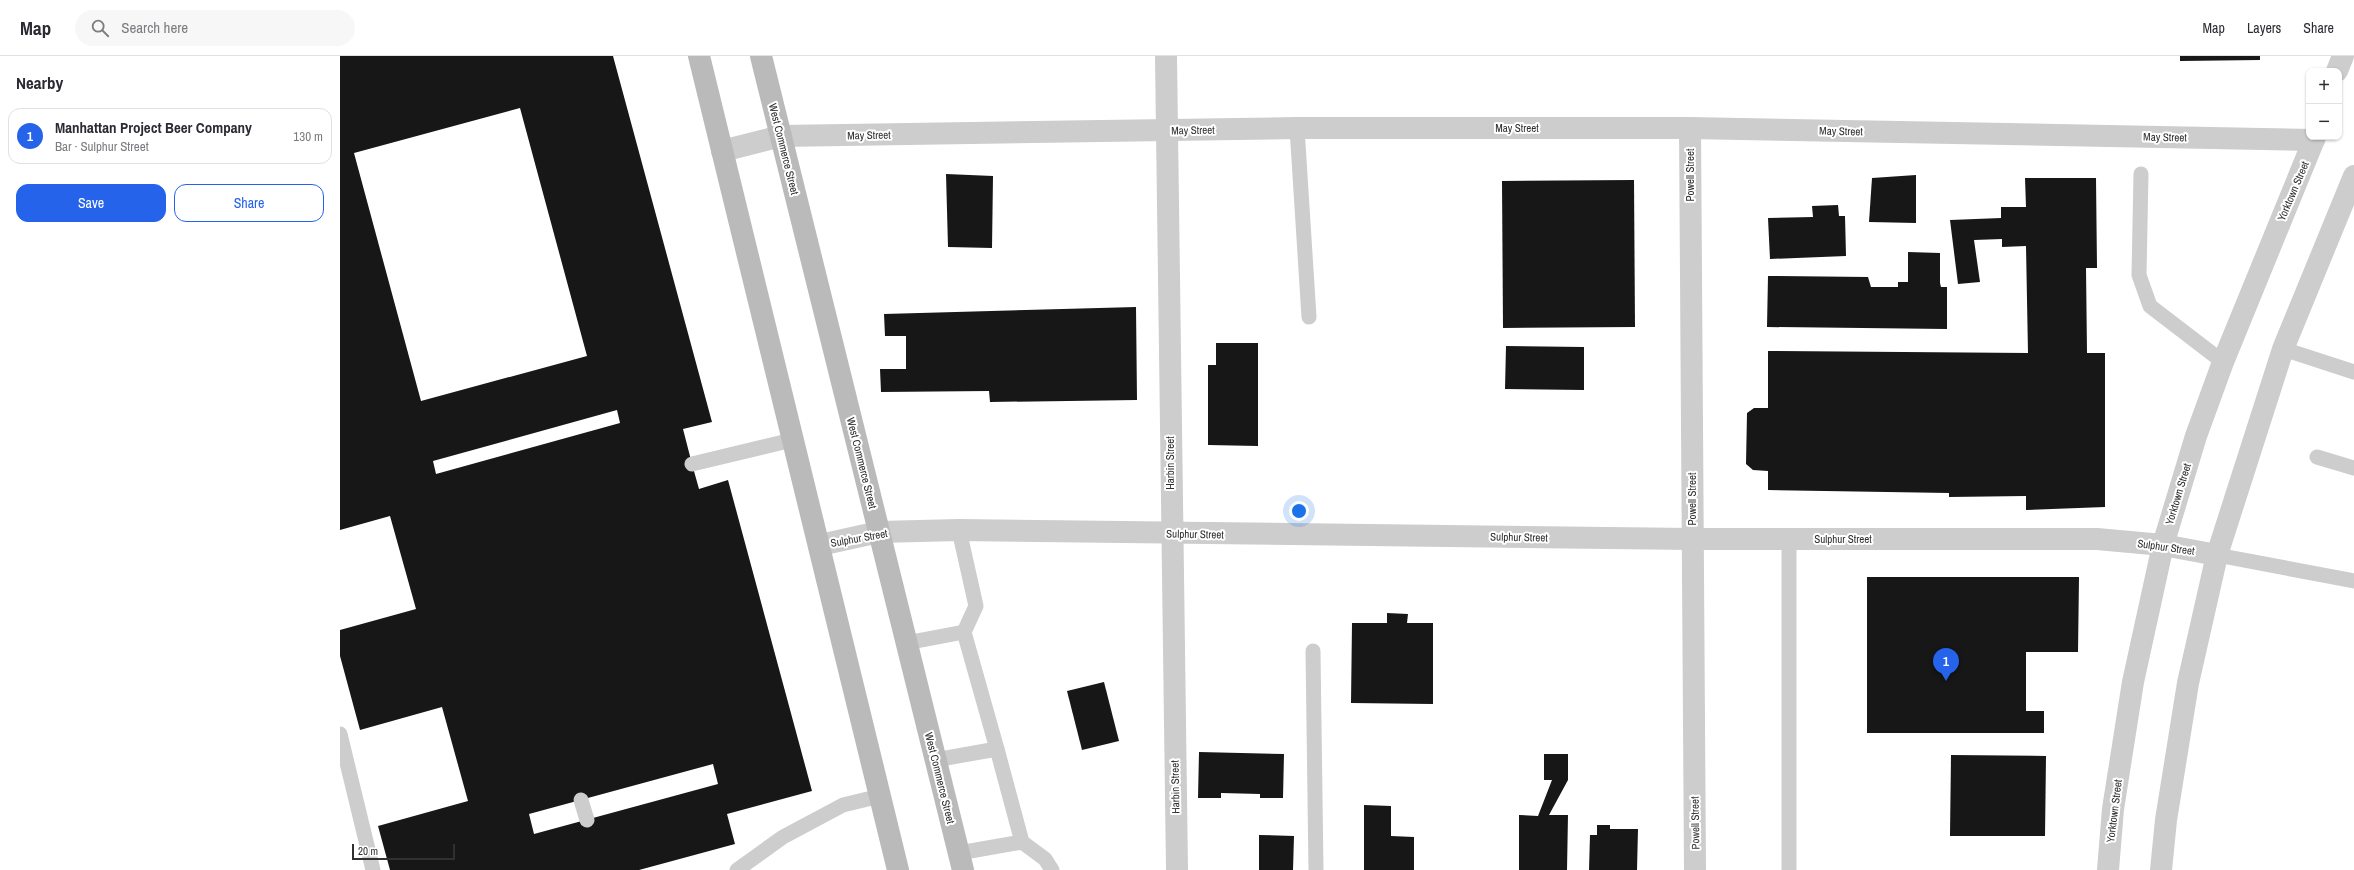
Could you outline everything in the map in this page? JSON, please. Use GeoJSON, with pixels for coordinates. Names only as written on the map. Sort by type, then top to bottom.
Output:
{"type":"FeatureCollection","features":[{"type":"Feature","properties":{"kind":"main road"},"geometry":{"type":"LineString","coordinates":[[699,56],[792,440],[820,545],[898,870]]}},
{"type":"Feature","properties":{"kind":"main road","name":"West Commerce Street"},"geometry":{"type":"LineString","coordinates":[[761,56],[961,861]]}},
{"type":"Feature","properties":{"kind":"street","name":"Harbin Street"},"geometry":{"type":"LineString","coordinates":[[1166,56],[1176,870]]}},
{"type":"Feature","properties":{"kind":"street"},"geometry":{"type":"LineString","coordinates":[[2339,68],[2343,56]]}},
{"type":"Feature","properties":{"kind":"street","name":"May Street"},"geometry":{"type":"LineString","coordinates":[[722,151],[781,136],[1297,128],[1690,128],[2306,138]]}},
{"type":"Feature","properties":{"kind":"street","name":"Powell Street"},"geometry":{"type":"LineString","coordinates":[[1690,128],[1695,870]]}},
{"type":"Feature","properties":{"kind":"street","name":"Yorktown Street"},"geometry":{"type":"LineString","coordinates":[[2108,870],[2113,809],[2133,682],[2163,545],[2196,436],[2223,362],[2314,140]]}},
{"type":"Feature","properties":{"kind":"street"},"geometry":{"type":"LineString","coordinates":[[2161,870],[2166,820],[2188,683],[2217,555],[2283,349],[2354,176]]}},
{"type":"Feature","properties":{"kind":"street","name":"Sulphur Street"},"geometry":{"type":"LineString","coordinates":[[820,545],[879,532],[959,530],[1171,534],[1692,539],[2097,539],[2163,545],[2217,555]]}},
{"type":"Feature","properties":{"kind":"lane"},"geometry":{"type":"LineString","coordinates":[[1297,128],[1309,317]]}},
{"type":"Feature","properties":{"kind":"lane"},"geometry":{"type":"LineString","coordinates":[[2141,174],[2140,275],[2150,306],[2223,362]]}},
{"type":"Feature","properties":{"kind":"lane"},"geometry":{"type":"LineString","coordinates":[[2283,349],[2354,372]]}},
{"type":"Feature","properties":{"kind":"lane"},"geometry":{"type":"LineString","coordinates":[[692,464],[792,440]]}},
{"type":"Feature","properties":{"kind":"lane"},"geometry":{"type":"LineString","coordinates":[[2317,457],[2354,468]]}},
{"type":"Feature","properties":{"kind":"lane"},"geometry":{"type":"LineString","coordinates":[[959,530],[976,606],[964,632],[1022,842],[1045,859],[1052,870]]}},
{"type":"Feature","properties":{"kind":"lane"},"geometry":{"type":"LineString","coordinates":[[1789,539],[1789,870]]}},
{"type":"Feature","properties":{"kind":"lane"},"geometry":{"type":"LineString","coordinates":[[2217,555],[2354,581]]}},
{"type":"Feature","properties":{"kind":"lane"},"geometry":{"type":"LineString","coordinates":[[906,643],[964,632]]}},
{"type":"Feature","properties":{"kind":"lane"},"geometry":{"type":"LineString","coordinates":[[1313,651],[1316,870]]}},
{"type":"Feature","properties":{"kind":"lane"},"geometry":{"type":"LineString","coordinates":[[340,734],[372,870]]}},
{"type":"Feature","properties":{"kind":"lane"},"geometry":{"type":"LineString","coordinates":[[935,760],[997,749]]}},
{"type":"Feature","properties":{"kind":"lane"},"geometry":{"type":"LineString","coordinates":[[737,870],[783,837],[843,805],[880,796]]}},
{"type":"Feature","properties":{"kind":"lane"},"geometry":{"type":"LineString","coordinates":[[582,800],[587,820]]}},
{"type":"Feature","properties":{"kind":"lane"},"geometry":{"type":"LineString","coordinates":[[961,861],[1022,842]]}},
{"type":"Feature","properties":{"kind":"building"},"geometry":{"type":"Polygon","coordinates":[[[340,56],[613,56],[712,422],[683,429],[692,464],[699,489],[728,480],[812,791],[727,814],[735,844],[639,870],[390,870],[378,826],[468,801],[442,707],[360,730],[340,656],[340,630],[416,609],[390,516],[340,530],[340,56]],[[520,108],[354,153],[421,401],[587,356],[520,108]],[[617,410],[433,461],[436,474],[620,423],[617,410]],[[713,764],[529,814],[534,834],[718,784],[713,764]]]}},
{"type":"Feature","properties":{"kind":"building"},"geometry":{"type":"Polygon","coordinates":[[[2180,56],[2260,56],[2260,60],[2180,61],[2180,56]]]}},
{"type":"Feature","properties":{"kind":"building"},"geometry":{"type":"Polygon","coordinates":[[[946,174],[993,176],[992,248],[948,247],[946,174]]]}},
{"type":"Feature","properties":{"kind":"building"},"geometry":{"type":"Polygon","coordinates":[[[1916,175],[1916,223],[1869,222],[1872,178],[1916,175]]]}},
{"type":"Feature","properties":{"kind":"building"},"geometry":{"type":"Polygon","coordinates":[[[2025,178],[2096,178],[2097,268],[2086,268],[2087,353],[2105,353],[2105,507],[2026,510],[2026,496],[1949,497],[1949,493],[1768,490],[1768,471],[1753,470],[1746,464],[1747,413],[1754,408],[1768,408],[1768,351],[2028,353],[2026,246],[2002,247],[2002,239],[1974,240],[1980,282],[1958,284],[1950,220],[2001,218],[2001,207],[2026,207],[2025,178]]]}},
{"type":"Feature","properties":{"kind":"building"},"geometry":{"type":"Polygon","coordinates":[[[1634,180],[1635,327],[1503,328],[1502,181],[1634,180]]]}},
{"type":"Feature","properties":{"kind":"building"},"geometry":{"type":"Polygon","coordinates":[[[1838,205],[1839,216],[1845,216],[1846,256],[1770,259],[1768,218],[1813,217],[1812,206],[1838,205]]]}},
{"type":"Feature","properties":{"kind":"building"},"geometry":{"type":"Polygon","coordinates":[[[1908,252],[1940,253],[1940,283],[1941,287],[1947,287],[1947,329],[1767,327],[1768,276],[1868,277],[1871,287],[1898,287],[1898,282],[1908,282],[1908,252]]]}},
{"type":"Feature","properties":{"kind":"building"},"geometry":{"type":"Polygon","coordinates":[[[1136,307],[1137,400],[990,402],[989,391],[881,392],[880,369],[906,369],[906,336],[885,336],[884,314],[1136,307]]]}},
{"type":"Feature","properties":{"kind":"building"},"geometry":{"type":"Polygon","coordinates":[[[1216,343],[1258,343],[1258,446],[1208,445],[1208,365],[1216,365],[1216,343]]]}},
{"type":"Feature","properties":{"kind":"building"},"geometry":{"type":"Polygon","coordinates":[[[1506,346],[1584,347],[1584,390],[1505,389],[1506,346]]]}},
{"type":"Feature","properties":{"kind":"building"},"geometry":{"type":"Polygon","coordinates":[[[1867,577],[2079,577],[2078,652],[2026,652],[2026,711],[2044,711],[2044,733],[1867,733],[1867,577]]]}},
{"type":"Feature","properties":{"kind":"building"},"geometry":{"type":"Polygon","coordinates":[[[1387,613],[1408,614],[1407,623],[1433,623],[1433,704],[1351,703],[1352,623],[1387,623],[1387,613]]]}},
{"type":"Feature","properties":{"kind":"building"},"geometry":{"type":"Polygon","coordinates":[[[1104,682],[1119,741],[1082,750],[1067,691],[1104,682]]]}},
{"type":"Feature","properties":{"kind":"building"},"geometry":{"type":"Polygon","coordinates":[[[1199,752],[1284,754],[1283,798],[1260,798],[1260,794],[1221,793],[1221,798],[1198,798],[1199,752]]]}},
{"type":"Feature","properties":{"kind":"building"},"geometry":{"type":"Polygon","coordinates":[[[1544,754],[1568,754],[1568,780],[1549,815],[1568,815],[1567,870],[1519,870],[1519,815],[1538,816],[1552,780],[1544,780],[1544,754]]]}},
{"type":"Feature","properties":{"kind":"building"},"geometry":{"type":"Polygon","coordinates":[[[1951,755],[2046,756],[2045,836],[1950,836],[1951,755]]]}},
{"type":"Feature","properties":{"kind":"building"},"geometry":{"type":"Polygon","coordinates":[[[1364,805],[1391,806],[1391,836],[1414,837],[1414,870],[1364,870],[1364,805]]]}},
{"type":"Feature","properties":{"kind":"building"},"geometry":{"type":"Polygon","coordinates":[[[1597,825],[1610,825],[1610,829],[1638,829],[1637,870],[1589,870],[1590,835],[1597,835],[1597,825]]]}},
{"type":"Feature","properties":{"kind":"building"},"geometry":{"type":"Polygon","coordinates":[[[1259,835],[1294,836],[1293,870],[1259,870],[1259,835]]]}},
{"type":"Feature","properties":{"kind":"place","name":"Manhattan Project Beer Company"},"geometry":{"type":"Point","coordinates":[1946,681]}}]}
